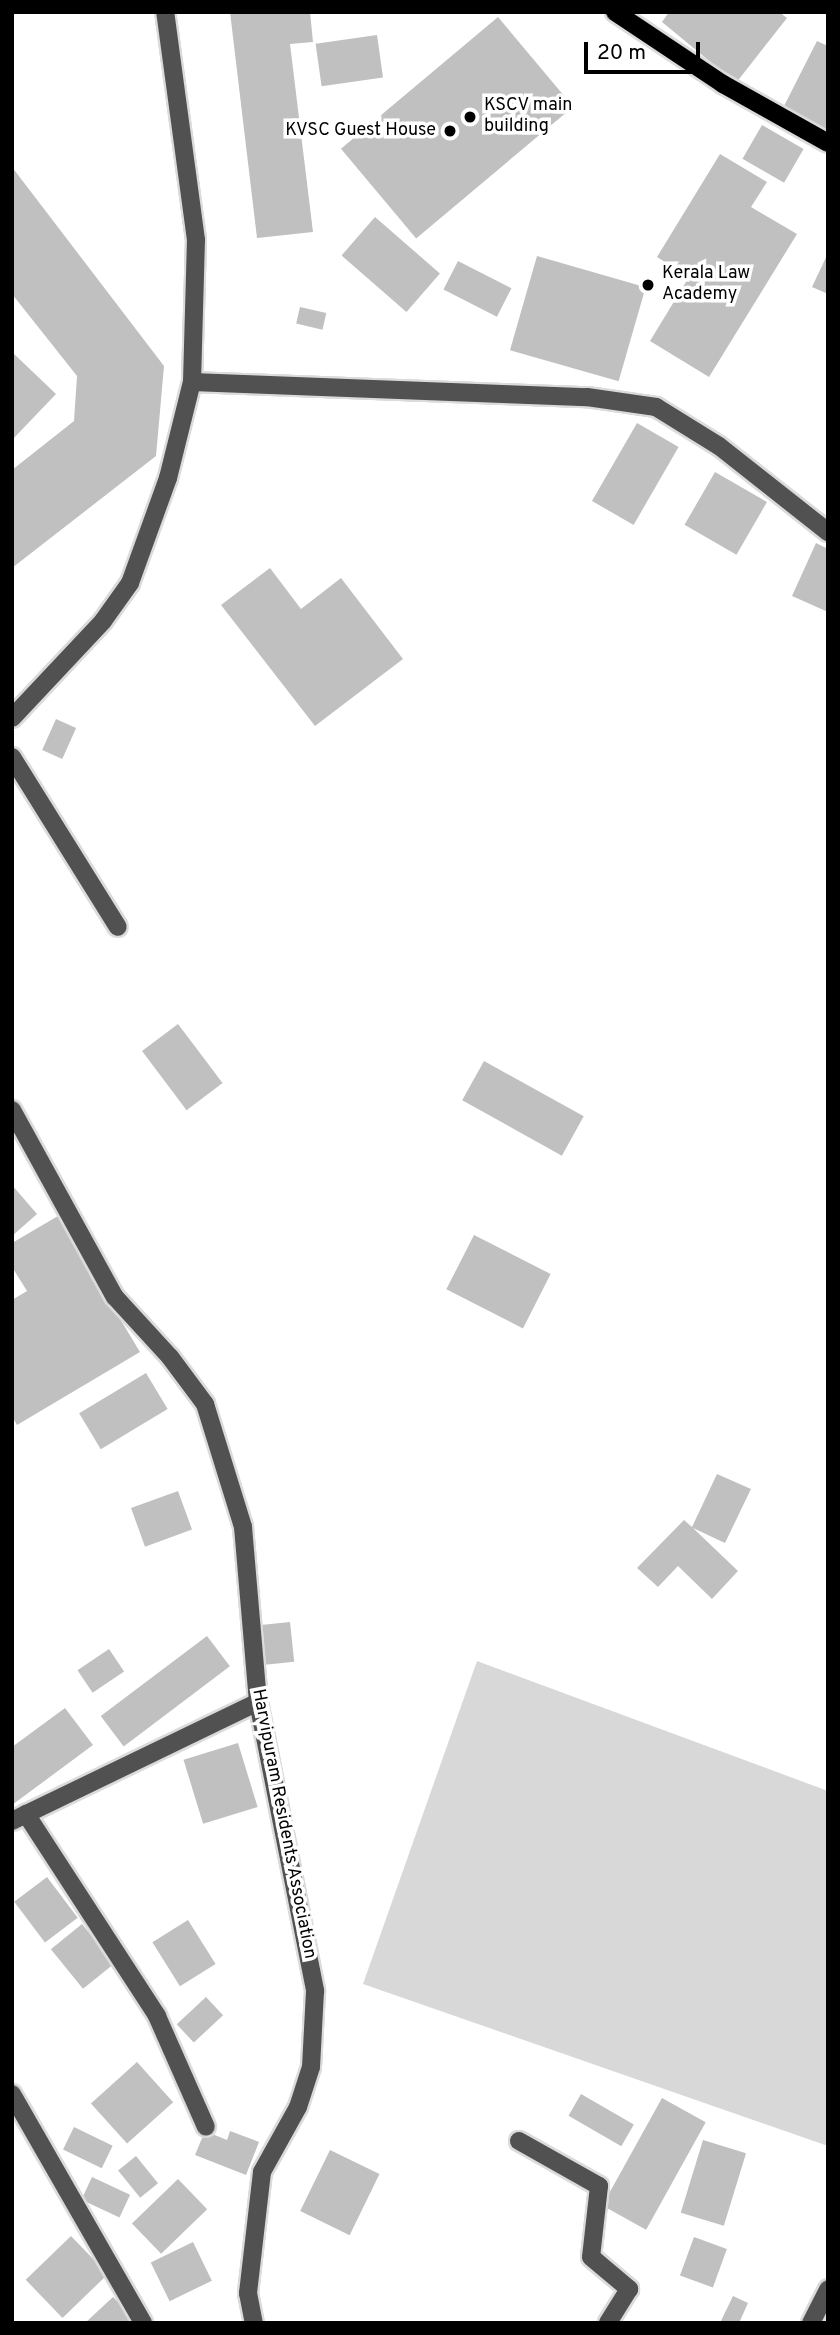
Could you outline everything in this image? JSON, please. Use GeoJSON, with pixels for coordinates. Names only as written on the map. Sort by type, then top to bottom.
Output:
{"type":"FeatureCollection","features":[{"type":"Feature","properties":{"kind":"main road"},"geometry":{"type":"LineString","coordinates":[[615,12],[723,84],[828,143]]}},
{"type":"Feature","properties":{"kind":"street"},"geometry":{"type":"LineString","coordinates":[[12,718],[103,621],[130,583],[168,478],[192,382],[196,240],[164,12]]}},
{"type":"Feature","properties":{"kind":"street"},"geometry":{"type":"LineString","coordinates":[[192,382],[587,397],[656,407],[719,446],[828,532]]}},
{"type":"Feature","properties":{"kind":"street"},"geometry":{"type":"LineString","coordinates":[[12,757],[118,927]]}},
{"type":"Feature","properties":{"kind":"street","name":"Harvipuram Residents Association"},"geometry":{"type":"LineString","coordinates":[[12,1110],[115,1297],[170,1356],[205,1404],[243,1527],[258,1702],[315,1991],[312,2067],[298,2107],[262,2172],[248,2293],[254,2323]]}},
{"type":"Feature","properties":{"kind":"street"},"geometry":{"type":"LineString","coordinates":[[206,2127],[157,2015],[19,1817],[258,1702]]}},
{"type":"Feature","properties":{"kind":"street"},"geometry":{"type":"LineString","coordinates":[[12,2094],[143,2323]]}},
{"type":"Feature","properties":{"kind":"street"},"geometry":{"type":"LineString","coordinates":[[519,2141],[599,2186],[591,2257],[629,2288],[608,2323]]}},
{"type":"Feature","properties":{"kind":"street"},"geometry":{"type":"LineString","coordinates":[[811,2323],[828,2288]]}},
{"type":"Feature","properties":{"kind":"shaded area"},"geometry":{"type":"Polygon","coordinates":[[[477,1661],[828,1791],[828,2146],[363,1984],[477,1661]]]}},
{"type":"Feature","properties":{"kind":"building"},"geometry":{"type":"Polygon","coordinates":[[[230,12],[310,12],[313,42],[290,44],[313,232],[257,238],[230,12]]]}},
{"type":"Feature","properties":{"kind":"building"},"geometry":{"type":"Polygon","coordinates":[[[669,12],[779,12],[787,18],[736,83],[662,22],[669,12]]]}},
{"type":"Feature","properties":{"kind":"building","name":"KSCV main building"},"geometry":{"type":"Polygon","coordinates":[[[498,17],[573,107],[416,238],[341,149],[498,17]]]}},
{"type":"Feature","properties":{"kind":"building"},"geometry":{"type":"Polygon","coordinates":[[[377,35],[383,78],[322,86],[316,44],[377,35]]]}},
{"type":"Feature","properties":{"kind":"building"},"geometry":{"type":"Polygon","coordinates":[[[817,41],[828,46],[828,131],[783,108],[817,41]]]}},
{"type":"Feature","properties":{"kind":"building"},"geometry":{"type":"Polygon","coordinates":[[[762,125],[804,149],[784,183],[742,159],[762,125]]]}},
{"type":"Feature","properties":{"kind":"building"},"geometry":{"type":"Polygon","coordinates":[[[720,154],[767,182],[751,207],[797,234],[709,377],[650,341],[689,277],[657,257],[720,154]]]}},
{"type":"Feature","properties":{"kind":"building"},"geometry":{"type":"Polygon","coordinates":[[[12,167],[164,366],[156,456],[12,568],[12,470],[74,421],[77,376],[12,294],[12,167]]]}},
{"type":"Feature","properties":{"kind":"building"},"geometry":{"type":"Polygon","coordinates":[[[375,217],[440,273],[406,312],[342,255],[375,217]]]}},
{"type":"Feature","properties":{"kind":"building"},"geometry":{"type":"Polygon","coordinates":[[[828,253],[828,294],[812,287],[828,253]]]}},
{"type":"Feature","properties":{"kind":"building"},"geometry":{"type":"Polygon","coordinates":[[[537,256],[646,287],[619,381],[510,350],[537,256]]]}},
{"type":"Feature","properties":{"kind":"building"},"geometry":{"type":"Polygon","coordinates":[[[458,261],[511,288],[497,317],[443,290],[458,261]]]}},
{"type":"Feature","properties":{"kind":"building"},"geometry":{"type":"Polygon","coordinates":[[[300,307],[326,313],[322,330],[296,324],[300,307]]]}},
{"type":"Feature","properties":{"kind":"building"},"geometry":{"type":"Polygon","coordinates":[[[12,352],[56,394],[12,440],[12,352]]]}},
{"type":"Feature","properties":{"kind":"building"},"geometry":{"type":"Polygon","coordinates":[[[637,423],[679,447],[634,525],[592,501],[637,423]]]}},
{"type":"Feature","properties":{"kind":"building"},"geometry":{"type":"Polygon","coordinates":[[[715,472],[767,502],[736,555],[684,525],[715,472]]]}},
{"type":"Feature","properties":{"kind":"building"},"geometry":{"type":"Polygon","coordinates":[[[816,543],[828,549],[828,612],[792,596],[816,543]]]}},
{"type":"Feature","properties":{"kind":"building"},"geometry":{"type":"Polygon","coordinates":[[[270,568],[301,609],[341,578],[403,659],[315,726],[221,605],[270,568]]]}},
{"type":"Feature","properties":{"kind":"building"},"geometry":{"type":"Polygon","coordinates":[[[56,719],[76,728],[62,759],[42,750],[56,719]]]}},
{"type":"Feature","properties":{"kind":"building"},"geometry":{"type":"Polygon","coordinates":[[[178,1024],[223,1083],[187,1110],[142,1051],[178,1024]]]}},
{"type":"Feature","properties":{"kind":"building"},"geometry":{"type":"Polygon","coordinates":[[[484,1061],[584,1116],[562,1156],[462,1100],[484,1061]]]}},
{"type":"Feature","properties":{"kind":"building"},"geometry":{"type":"Polygon","coordinates":[[[12,1185],[37,1214],[12,1236],[12,1185]]]}},
{"type":"Feature","properties":{"kind":"building"},"geometry":{"type":"Polygon","coordinates":[[[58,1216],[140,1352],[17,1425],[12,1416],[12,1300],[27,1291],[12,1267],[12,1243],[58,1216]]]}},
{"type":"Feature","properties":{"kind":"building"},"geometry":{"type":"Polygon","coordinates":[[[474,1235],[551,1274],[523,1328],[446,1289],[474,1235]]]}},
{"type":"Feature","properties":{"kind":"building"},"geometry":{"type":"Polygon","coordinates":[[[146,1373],[168,1409],[101,1449],[79,1413],[146,1373]]]}},
{"type":"Feature","properties":{"kind":"building"},"geometry":{"type":"Polygon","coordinates":[[[717,1474],[751,1489],[725,1543],[693,1528],[738,1571],[712,1599],[678,1566],[658,1587],[637,1568],[684,1520],[692,1527],[717,1474]]]}},
{"type":"Feature","properties":{"kind":"building"},"geometry":{"type":"Polygon","coordinates":[[[178,1491],[192,1530],[145,1547],[131,1508],[178,1491]]]}},
{"type":"Feature","properties":{"kind":"building"},"geometry":{"type":"Polygon","coordinates":[[[290,1622],[294,1662],[260,1665],[256,1626],[290,1622]]]}},
{"type":"Feature","properties":{"kind":"building"},"geometry":{"type":"Polygon","coordinates":[[[207,1636],[230,1666],[124,1746],[101,1716],[207,1636]]]}},
{"type":"Feature","properties":{"kind":"building"},"geometry":{"type":"Polygon","coordinates":[[[109,1649],[124,1671],[93,1693],[77,1670],[109,1649]]]}},
{"type":"Feature","properties":{"kind":"building"},"geometry":{"type":"Polygon","coordinates":[[[65,1708],[93,1745],[12,1805],[12,1747],[65,1708]]]}},
{"type":"Feature","properties":{"kind":"building"},"geometry":{"type":"Polygon","coordinates":[[[238,1743],[258,1807],[203,1824],[183,1760],[238,1743]]]}},
{"type":"Feature","properties":{"kind":"building"},"geometry":{"type":"Polygon","coordinates":[[[47,1877],[78,1918],[45,1942],[14,1902],[47,1877]]]}},
{"type":"Feature","properties":{"kind":"building"},"geometry":{"type":"Polygon","coordinates":[[[188,1920],[216,1964],[180,1986],[152,1942],[188,1920]]]}},
{"type":"Feature","properties":{"kind":"building"},"geometry":{"type":"Polygon","coordinates":[[[82,1924],[114,1964],[83,1989],[51,1949],[82,1924]]]}},
{"type":"Feature","properties":{"kind":"building"},"geometry":{"type":"Polygon","coordinates":[[[206,1997],[223,2015],[194,2043],[177,2024],[206,1997]]]}},
{"type":"Feature","properties":{"kind":"building"},"geometry":{"type":"Polygon","coordinates":[[[137,2062],[173,2102],[127,2144],[91,2103],[137,2062]]]}},
{"type":"Feature","properties":{"kind":"building"},"geometry":{"type":"Polygon","coordinates":[[[581,2094],[634,2124],[621,2146],[568,2116],[581,2094]]]}},
{"type":"Feature","properties":{"kind":"building"},"geometry":{"type":"Polygon","coordinates":[[[662,2098],[706,2122],[646,2230],[602,2206],[662,2098]]]}},
{"type":"Feature","properties":{"kind":"building"},"geometry":{"type":"Polygon","coordinates":[[[74,2127],[113,2146],[102,2168],[63,2149],[74,2127]]]}},
{"type":"Feature","properties":{"kind":"building"},"geometry":{"type":"Polygon","coordinates":[[[205,2131],[227,2140],[230,2131],[259,2142],[246,2175],[195,2155],[205,2131]]]}},
{"type":"Feature","properties":{"kind":"building"},"geometry":{"type":"Polygon","coordinates":[[[703,2140],[746,2153],[724,2226],[681,2213],[703,2140]]]}},
{"type":"Feature","properties":{"kind":"building"},"geometry":{"type":"Polygon","coordinates":[[[330,2150],[379,2174],[350,2235],[300,2211],[330,2150]]]}},
{"type":"Feature","properties":{"kind":"building"},"geometry":{"type":"Polygon","coordinates":[[[136,2156],[158,2183],[140,2198],[118,2170],[136,2156]]]}},
{"type":"Feature","properties":{"kind":"building"},"geometry":{"type":"Polygon","coordinates":[[[92,2177],[130,2195],[119,2217],[81,2200],[92,2177]]]}},
{"type":"Feature","properties":{"kind":"building"},"geometry":{"type":"Polygon","coordinates":[[[178,2179],[207,2209],[161,2254],[132,2223],[178,2179]]]}},
{"type":"Feature","properties":{"kind":"building"},"geometry":{"type":"Polygon","coordinates":[[[71,2236],[108,2274],[62,2318],[26,2280],[71,2236]]]}},
{"type":"Feature","properties":{"kind":"building"},"geometry":{"type":"Polygon","coordinates":[[[694,2237],[727,2249],[713,2287],[680,2276],[694,2237]]]}},
{"type":"Feature","properties":{"kind":"building"},"geometry":{"type":"Polygon","coordinates":[[[193,2242],[212,2281],[170,2301],[151,2263],[193,2242]]]}},
{"type":"Feature","properties":{"kind":"building"},"geometry":{"type":"Polygon","coordinates":[[[733,2296],[748,2303],[739,2323],[720,2323],[733,2296]]]}},
{"type":"Feature","properties":{"kind":"building"},"geometry":{"type":"Polygon","coordinates":[[[113,2297],[139,2323],[85,2323],[113,2297]]]}},
{"type":"Feature","properties":{"kind":"place","name":"KSCV main building"},"geometry":{"type":"Point","coordinates":[470,117]}},
{"type":"Feature","properties":{"kind":"place","name":"KVSC Guest House"},"geometry":{"type":"Point","coordinates":[450,131]}},
{"type":"Feature","properties":{"kind":"place","name":"Kerala Law Academy"},"geometry":{"type":"Point","coordinates":[648,285]}}]}
